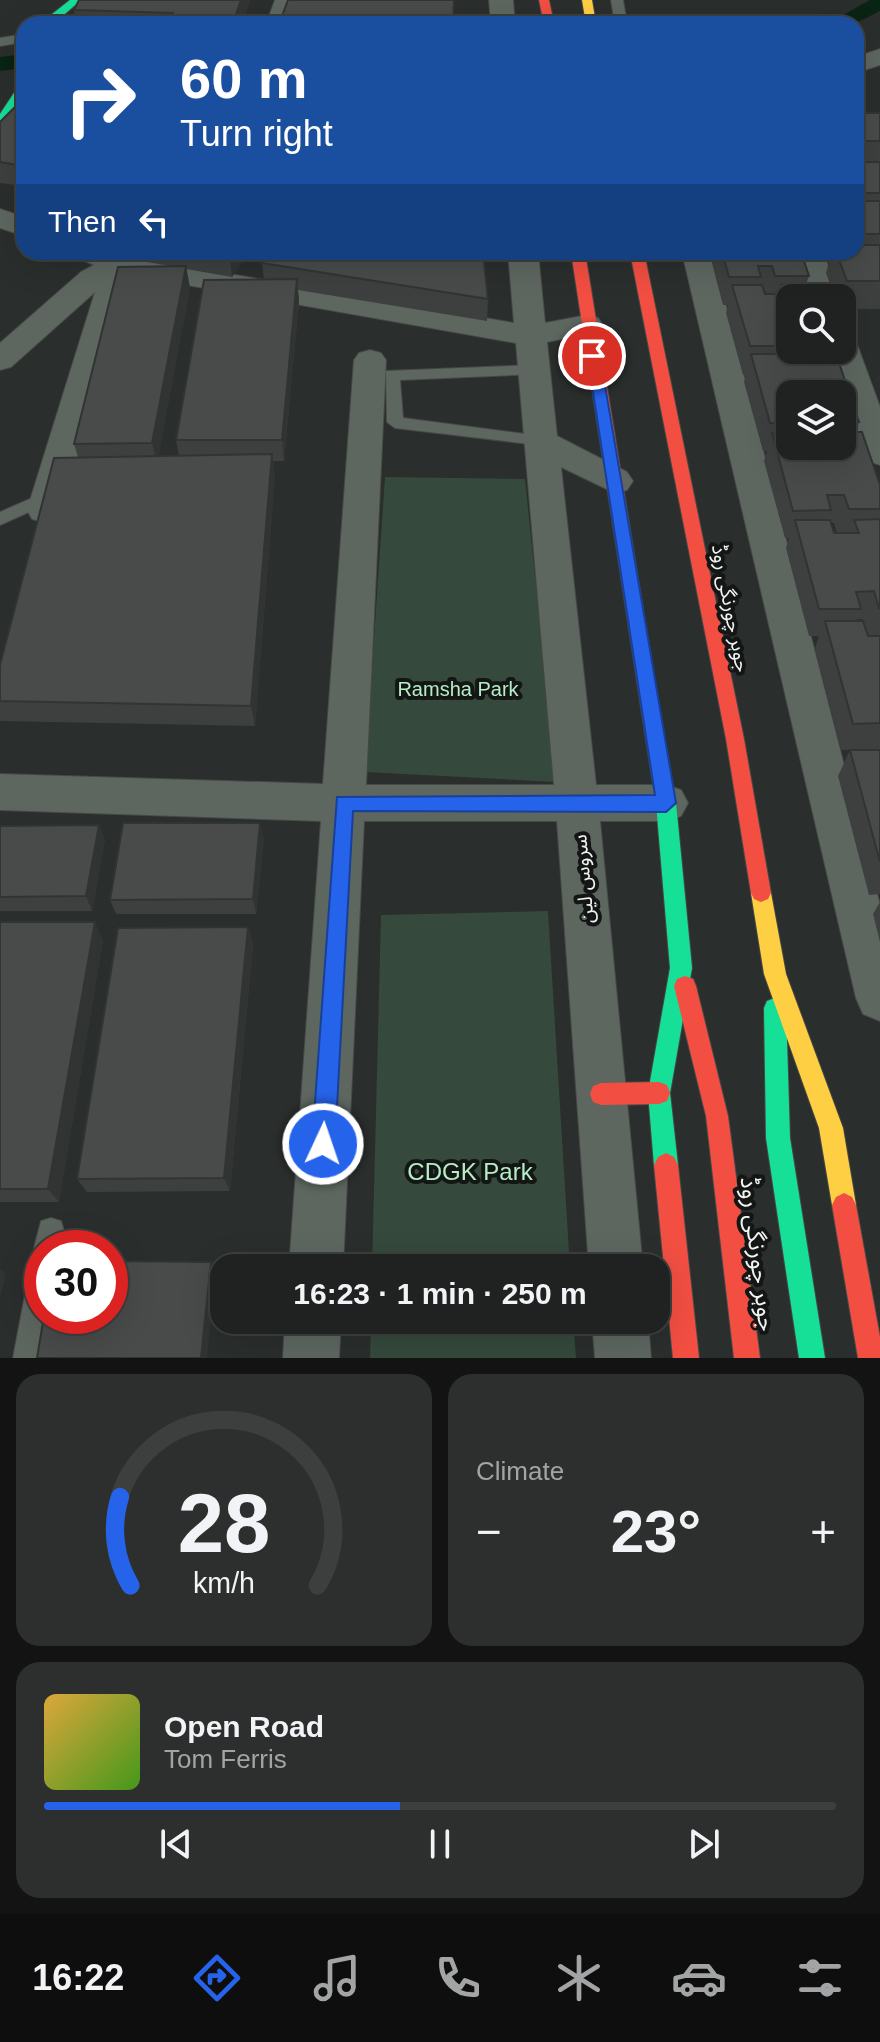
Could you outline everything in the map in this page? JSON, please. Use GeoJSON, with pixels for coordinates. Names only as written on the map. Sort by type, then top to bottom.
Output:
{"type":"FeatureCollection","features":[{"type":"Feature","properties":{"kind":"main road"},"geometry":{"type":"LineString","coordinates":[[54,14],[76,0]]}},
{"type":"Feature","properties":{"kind":"main road"},"geometry":{"type":"LineString","coordinates":[[0,123],[15,98]]}},
{"type":"Feature","properties":{"kind":"main road","name":"جوہر چورنگی روڈ"},"geometry":{"type":"LineString","coordinates":[[579,260],[666,803],[681,968],[717,1116],[747,1358]]}},
{"type":"Feature","properties":{"kind":"main road","name":"جوہر چورنگی روڈ"},"geometry":{"type":"LineString","coordinates":[[639,260],[735,739],[775,974],[778,1138],[812,1358]]}},
{"type":"Feature","properties":{"kind":"main road","name":"جوہر چورنگی روڈ"},"geometry":{"type":"LineString","coordinates":[[681,968],[659,1093],[686,1358]]}},
{"type":"Feature","properties":{"kind":"main road","name":"جوہر چورنگی روڈ"},"geometry":{"type":"LineString","coordinates":[[775,974],[831,1128],[871,1358]]}},
{"type":"Feature","properties":{"kind":"main road"},"geometry":{"type":"LineString","coordinates":[[601,1094],[659,1093]]}},
{"type":"Feature","properties":{"kind":"street"},"geometry":{"type":"LineString","coordinates":[[0,360],[92,278],[108,260]]}},
{"type":"Feature","properties":{"kind":"street"},"geometry":{"type":"LineString","coordinates":[[36,541],[110,260]]}},
{"type":"Feature","properties":{"kind":"street"},"geometry":{"type":"LineString","coordinates":[[132,260],[531,336],[587,325]]}},
{"type":"Feature","properties":{"kind":"street","name":"سروس لین"},"geometry":{"type":"LineString","coordinates":[[524,260],[577,803],[615,1254]]}},
{"type":"Feature","properties":{"kind":"street"},"geometry":{"type":"LineString","coordinates":[[699,260],[880,998]]}},
{"type":"Feature","properties":{"kind":"street"},"geometry":{"type":"LineString","coordinates":[[811,260],[820,284]]}},
{"type":"Feature","properties":{"kind":"street"},"geometry":{"type":"LineString","coordinates":[[317,1254],[370,360]]}},
{"type":"Feature","properties":{"kind":"street"},"geometry":{"type":"LineString","coordinates":[[848,364],[880,453]]}},
{"type":"Feature","properties":{"kind":"street"},"geometry":{"type":"LineString","coordinates":[[541,442],[615,481]]}},
{"type":"Feature","properties":{"kind":"street"},"geometry":{"type":"LineString","coordinates":[[0,792],[344,803],[666,803]]}},
{"type":"Feature","properties":{"kind":"street"},"geometry":{"type":"LineString","coordinates":[[311,1358],[312,1334]]}},
{"type":"Feature","properties":{"kind":"street"},"geometry":{"type":"LineString","coordinates":[[621,1334],[623,1358]]}},
{"type":"Feature","properties":{"kind":"lane"},"geometry":{"type":"LineString","coordinates":[[533,370],[392,375],[395,422],[541,442]]}},
{"type":"Feature","properties":{"kind":"lane"},"geometry":{"type":"LineString","coordinates":[[0,519],[48,497]]}},
{"type":"Feature","properties":{"kind":"lane"},"geometry":{"type":"LineString","coordinates":[[27,1358],[32,1334]]}},
{"type":"Feature","properties":{"kind":"green space","name":"Ramsha Park"},"geometry":{"type":"Polygon","coordinates":[[[385,477],[525,479],[556,782],[365,772],[385,477]]]}},
{"type":"Feature","properties":{"kind":"green space","name":"CDGK Park"},"geometry":{"type":"Polygon","coordinates":[[[548,911],[569,1254],[372,1254],[381,915],[548,911]]]}},
{"type":"Feature","properties":{"kind":"green space"},"geometry":{"type":"Polygon","coordinates":[[[371,1334],[574,1334],[576,1358],[370,1358],[371,1334]]]}},
{"type":"Feature","properties":{"kind":"building"},"geometry":{"type":"Polygon","coordinates":[[[79,0],[241,0],[235,16],[74,10],[79,0]]]}},
{"type":"Feature","properties":{"kind":"building"},"geometry":{"type":"Polygon","coordinates":[[[288,0],[454,0],[453,16],[282,16],[288,0]]]}},
{"type":"Feature","properties":{"kind":"building"},"geometry":{"type":"Polygon","coordinates":[[[16,106],[16,165],[0,162],[0,122],[16,106]]]}},
{"type":"Feature","properties":{"kind":"building"},"geometry":{"type":"Polygon","coordinates":[[[864,113],[880,113],[880,141],[864,141],[864,113]]]}},
{"type":"Feature","properties":{"kind":"building"},"geometry":{"type":"Polygon","coordinates":[[[864,162],[880,162],[880,193],[864,193],[864,162]]]}},
{"type":"Feature","properties":{"kind":"building"},"geometry":{"type":"Polygon","coordinates":[[[864,201],[880,201],[880,234],[864,234],[864,201]]]}},
{"type":"Feature","properties":{"kind":"building"},"geometry":{"type":"Polygon","coordinates":[[[864,245],[880,245],[880,281],[847,281],[839,260],[864,260],[864,245]]]}},
{"type":"Feature","properties":{"kind":"building"},"geometry":{"type":"Polygon","coordinates":[[[264,260],[484,260],[488,299],[262,263],[264,260]]]}},
{"type":"Feature","properties":{"kind":"building"},"geometry":{"type":"Polygon","coordinates":[[[724,260],[804,260],[809,276],[775,276],[772,266],[758,266],[761,277],[729,277],[724,260]]]}},
{"type":"Feature","properties":{"kind":"building"},"geometry":{"type":"Polygon","coordinates":[[[186,266],[152,443],[74,444],[118,267],[186,266]]]}},
{"type":"Feature","properties":{"kind":"building"},"geometry":{"type":"Polygon","coordinates":[[[297,279],[282,440],[176,440],[204,280],[297,279]]]}},
{"type":"Feature","properties":{"kind":"building"},"geometry":{"type":"Polygon","coordinates":[[[732,285],[762,285],[765,294],[776,294],[776,346],[750,346],[732,285]]]}},
{"type":"Feature","properties":{"kind":"building"},"geometry":{"type":"Polygon","coordinates":[[[751,354],[776,354],[776,364],[839,364],[845,380],[776,380],[776,423],[770,423],[751,354]]]}},
{"type":"Feature","properties":{"kind":"building"},"geometry":{"type":"Polygon","coordinates":[[[856,432],[862,432],[880,485],[880,509],[849,509],[844,495],[827,495],[831,510],[793,511],[779,460],[856,460],[856,432]]]}},
{"type":"Feature","properties":{"kind":"building"},"geometry":{"type":"Polygon","coordinates":[[[272,454],[251,706],[0,701],[0,665],[54,458],[272,454]]]}},
{"type":"Feature","properties":{"kind":"building"},"geometry":{"type":"Polygon","coordinates":[[[880,519],[880,608],[874,591],[856,592],[861,609],[819,609],[795,520],[830,520],[834,533],[859,533],[854,520],[880,519]]]}},
{"type":"Feature","properties":{"kind":"building"},"geometry":{"type":"Polygon","coordinates":[[[825,621],[863,621],[868,636],[880,636],[880,723],[853,724],[825,621]]]}},
{"type":"Feature","properties":{"kind":"building"},"geometry":{"type":"Polygon","coordinates":[[[850,750],[880,750],[880,862],[850,750]]]}},
{"type":"Feature","properties":{"kind":"building"},"geometry":{"type":"Polygon","coordinates":[[[123,823],[260,823],[253,899],[110,900],[123,823]]]}},
{"type":"Feature","properties":{"kind":"building"},"geometry":{"type":"Polygon","coordinates":[[[99,825],[86,896],[0,897],[0,826],[99,825]]]}},
{"type":"Feature","properties":{"kind":"building"},"geometry":{"type":"Polygon","coordinates":[[[0,922],[95,922],[48,1189],[0,1189],[0,922]]]}},
{"type":"Feature","properties":{"kind":"building"},"geometry":{"type":"Polygon","coordinates":[[[248,927],[224,1178],[77,1179],[118,928],[248,927]]]}},
{"type":"Feature","properties":{"kind":"building"},"geometry":{"type":"Polygon","coordinates":[[[128,1261],[210,1262],[201,1358],[37,1358],[41,1334],[128,1334],[128,1261]]]}},
{"type":"Feature","properties":{"kind":"waterway"},"geometry":{"type":"LineString","coordinates":[[854,16],[880,3]]}},
{"type":"Feature","properties":{"kind":"waterway"},"geometry":{"type":"LineString","coordinates":[[0,64],[16,62]]}},
{"type":"Feature","properties":{"kind":"traffic: fast"},"geometry":{"type":"LineString","coordinates":[[56,16],[76,0]]}},
{"type":"Feature","properties":{"kind":"traffic: fast"},"geometry":{"type":"LineString","coordinates":[[0,123],[16,98]]}},
{"type":"Feature","properties":{"kind":"traffic: fast"},"geometry":{"type":"LineString","coordinates":[[652,720],[666,803],[681,968],[659,1093],[666,1165]]}},
{"type":"Feature","properties":{"kind":"traffic: fast"},"geometry":{"type":"LineString","coordinates":[[775,1008],[778,1138],[812,1358]]}},
{"type":"Feature","properties":{"kind":"traffic: slow"},"geometry":{"type":"LineString","coordinates":[[587,0],[590,16]]}},
{"type":"Feature","properties":{"kind":"traffic: slow"},"geometry":{"type":"LineString","coordinates":[[761,893],[775,974],[831,1128],[844,1205]]}},
{"type":"Feature","properties":{"kind":"traffic: jam"},"geometry":{"type":"LineString","coordinates":[[544,0],[547,16]]}},
{"type":"Feature","properties":{"kind":"traffic: jam"},"geometry":{"type":"LineString","coordinates":[[579,260],[652,720]]}},
{"type":"Feature","properties":{"kind":"traffic: jam"},"geometry":{"type":"LineString","coordinates":[[639,260],[735,739],[761,893]]}},
{"type":"Feature","properties":{"kind":"traffic: jam"},"geometry":{"type":"LineString","coordinates":[[685,986],[717,1116],[747,1358]]}},
{"type":"Feature","properties":{"kind":"traffic: jam"},"geometry":{"type":"LineString","coordinates":[[601,1094],[659,1093]]}},
{"type":"Feature","properties":{"kind":"traffic: jam"},"geometry":{"type":"LineString","coordinates":[[666,1165],[686,1358]]}},
{"type":"Feature","properties":{"kind":"traffic: jam"},"geometry":{"type":"LineString","coordinates":[[844,1205],[871,1358]]}},
{"type":"Feature","properties":{"kind":"route"},"geometry":{"type":"LineString","coordinates":[[323,1144],[344,803],[666,803],[592,356]]}}]}
